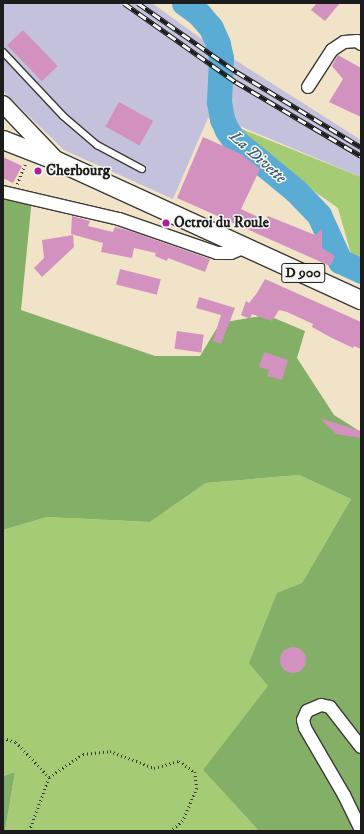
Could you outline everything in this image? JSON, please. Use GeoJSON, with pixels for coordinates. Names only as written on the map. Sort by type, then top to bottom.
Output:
{"type":"FeatureCollection","features":[{"type":"Feature","properties":{"kind":"main road","name":"D 900"},"geometry":{"type":"LineString","coordinates":[[3,104],[57,161],[361,300]]}},
{"type":"Feature","properties":{"kind":"main road"},"geometry":{"type":"LineString","coordinates":[[3,140],[57,161]]}},
{"type":"Feature","properties":{"kind":"street"},"geometry":{"type":"LineString","coordinates":[[308,87],[332,50],[344,42],[357,41],[361,44]]}},
{"type":"Feature","properties":{"kind":"street"},"geometry":{"type":"LineString","coordinates":[[8,193],[119,219],[217,253],[231,253],[245,247]]}},
{"type":"Feature","properties":{"kind":"street"},"geometry":{"type":"LineString","coordinates":[[361,747],[330,707],[321,704],[307,711],[303,720],[305,728],[344,795],[361,830]]}},
{"type":"Feature","properties":{"kind":"lane"},"geometry":{"type":"LineString","coordinates":[[3,52],[62,116],[97,144],[142,169]]}},
{"type":"Feature","properties":{"kind":"path"},"geometry":{"type":"LineString","coordinates":[[8,193],[31,151]]}},
{"type":"Feature","properties":{"kind":"path"},"geometry":{"type":"LineString","coordinates":[[3,738],[16,742],[49,777]]}},
{"type":"Feature","properties":{"kind":"path"},"geometry":{"type":"LineString","coordinates":[[29,831],[49,777],[82,754],[110,751],[154,768],[179,761],[195,772],[197,788],[183,821],[171,831]]}},
{"type":"Feature","properties":{"kind":"shaded area"},"geometry":{"type":"Polygon","coordinates":[[[3,3],[152,3],[196,35],[361,140],[361,177],[242,127],[208,118],[173,199],[64,150],[3,91],[3,3]]]}},
{"type":"Feature","properties":{"kind":"green space"},"geometry":{"type":"Polygon","coordinates":[[[229,124],[361,177],[361,262],[351,254],[338,208],[240,140],[229,124]]]}},
{"type":"Feature","properties":{"kind":"green space"},"geometry":{"type":"Polygon","coordinates":[[[3,192],[32,198],[21,310],[155,356],[200,356],[220,323],[267,315],[305,331],[297,358],[334,415],[361,432],[361,831],[259,831],[203,770],[268,686],[249,663],[277,593],[302,583],[351,499],[299,475],[206,483],[150,522],[47,517],[3,530],[3,192]]]}},
{"type":"Feature","properties":{"kind":"green space"},"geometry":{"type":"Polygon","coordinates":[[[299,475],[351,499],[302,583],[347,690],[203,770],[259,831],[5,831],[15,772],[3,776],[3,530],[47,517],[150,522],[206,483],[299,475]]]}},
{"type":"Feature","properties":{"kind":"green space"},"geometry":{"type":"Polygon","coordinates":[[[15,772],[5,831],[3,831],[3,776],[15,772]]]}},
{"type":"Feature","properties":{"kind":"building"},"geometry":{"type":"Polygon","coordinates":[[[317,3],[340,3],[325,21],[311,10],[317,3]]]}},
{"type":"Feature","properties":{"kind":"building"},"geometry":{"type":"Polygon","coordinates":[[[23,30],[58,66],[42,81],[7,45],[23,30]]]}},
{"type":"Feature","properties":{"kind":"building"},"geometry":{"type":"Polygon","coordinates":[[[338,55],[361,68],[361,117],[329,102],[343,79],[332,66],[338,55]]]}},
{"type":"Feature","properties":{"kind":"building"},"geometry":{"type":"Polygon","coordinates":[[[119,102],[153,121],[140,145],[105,126],[119,102]]]}},
{"type":"Feature","properties":{"kind":"building"},"geometry":{"type":"Polygon","coordinates":[[[203,137],[241,154],[260,169],[241,209],[265,220],[268,216],[315,235],[322,229],[322,248],[335,256],[330,266],[177,198],[203,137]]]}},
{"type":"Feature","properties":{"kind":"building"},"geometry":{"type":"Polygon","coordinates":[[[3,157],[22,166],[13,183],[3,178],[3,157]]]}},
{"type":"Feature","properties":{"kind":"building"},"geometry":{"type":"Polygon","coordinates":[[[72,216],[90,221],[88,226],[113,232],[115,227],[130,231],[210,259],[205,272],[168,258],[167,261],[155,256],[156,253],[134,248],[132,258],[101,252],[103,243],[71,234],[72,216]]]}},
{"type":"Feature","properties":{"kind":"building"},"geometry":{"type":"Polygon","coordinates":[[[73,235],[74,247],[42,277],[34,268],[44,258],[42,240],[73,235]]]}},
{"type":"Feature","properties":{"kind":"building"},"geometry":{"type":"Polygon","coordinates":[[[120,269],[161,279],[157,295],[116,285],[120,269]]]}},
{"type":"Feature","properties":{"kind":"building"},"geometry":{"type":"Polygon","coordinates":[[[265,279],[361,322],[361,349],[354,346],[353,348],[330,337],[312,327],[313,324],[287,312],[279,310],[272,321],[252,314],[250,319],[241,315],[246,301],[249,303],[265,279]]]}},
{"type":"Feature","properties":{"kind":"building"},"geometry":{"type":"Polygon","coordinates":[[[199,297],[235,308],[221,344],[213,341],[221,315],[196,308],[199,297]]]}},
{"type":"Feature","properties":{"kind":"building"},"geometry":{"type":"Polygon","coordinates":[[[177,331],[204,335],[201,353],[174,349],[177,331]]]}},
{"type":"Feature","properties":{"kind":"building"},"geometry":{"type":"Polygon","coordinates":[[[264,352],[288,360],[282,380],[267,376],[269,370],[259,367],[264,352]]]}},
{"type":"Feature","properties":{"kind":"building"},"geometry":{"type":"Polygon","coordinates":[[[320,418],[361,431],[361,438],[336,434],[320,418]]]}},
{"type":"Feature","properties":{"kind":"building"},"geometry":{"type":"Polygon","coordinates":[[[293,647],[302,651],[306,660],[302,669],[293,673],[284,669],[280,660],[284,651],[293,647]]]}},
{"type":"Feature","properties":{"kind":"waterway","name":"La Divette"},"geometry":{"type":"LineString","coordinates":[[184,3],[199,14],[211,28],[218,44],[221,58],[219,102],[222,119],[227,130],[234,140],[296,191],[319,215],[340,261],[361,271]]}},
{"type":"Feature","properties":{"kind":"railway"},"geometry":{"type":"LineString","coordinates":[[124,3],[236,82],[361,156]]}},
{"type":"Feature","properties":{"kind":"railway"},"geometry":{"type":"LineString","coordinates":[[138,3],[237,72],[361,147]]}},
{"type":"Feature","properties":{"kind":"place","name":"Cherbourg"},"geometry":{"type":"Point","coordinates":[38,171]}},
{"type":"Feature","properties":{"kind":"place","name":"Octroi du Roule"},"geometry":{"type":"Point","coordinates":[166,223]}}]}
